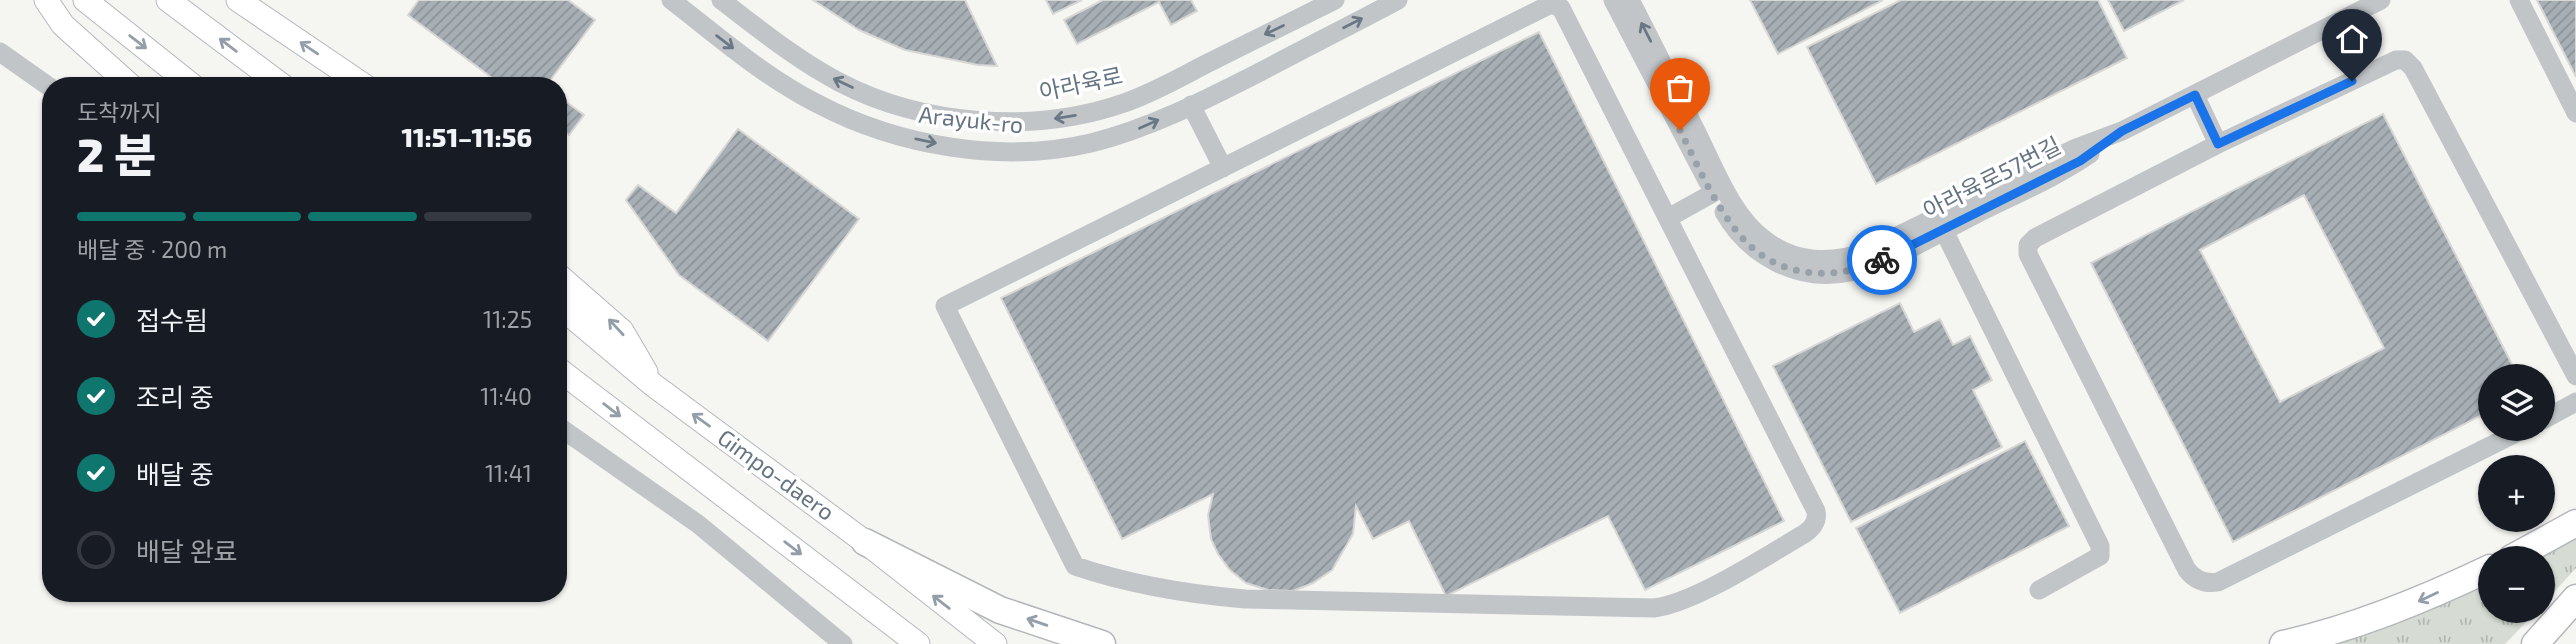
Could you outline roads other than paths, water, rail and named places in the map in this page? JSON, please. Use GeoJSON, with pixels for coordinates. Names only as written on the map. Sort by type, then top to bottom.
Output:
{"type":"FeatureCollection","features":[{"type":"Feature","properties":{"kind":"highway"},"geometry":{"type":"LineString","coordinates":[[2534,546],[2576,523]]}},
{"type":"Feature","properties":{"kind":"highway"},"geometry":{"type":"LineString","coordinates":[[865,541],[999,610],[1102,644]]}},
{"type":"Feature","properties":{"kind":"highway"},"geometry":{"type":"LineString","coordinates":[[2283,644],[2314,637],[2419,602],[2478,574]]}},
{"type":"Feature","properties":{"kind":"highway"},"geometry":{"type":"LineString","coordinates":[[2535,644],[2576,598]]}},
{"type":"Feature","properties":{"kind":"main road"},"geometry":{"type":"LineString","coordinates":[[46,0],[63,25],[121,77]]}},
{"type":"Feature","properties":{"kind":"main road"},"geometry":{"type":"LineString","coordinates":[[85,0],[182,77]]}},
{"type":"Feature","properties":{"kind":"main road"},"geometry":{"type":"LineString","coordinates":[[168,0],[271,77]]}},
{"type":"Feature","properties":{"kind":"main road"},"geometry":{"type":"LineString","coordinates":[[238,0],[352,77]]}},
{"type":"Feature","properties":{"kind":"main road"},"geometry":{"type":"LineString","coordinates":[[567,283],[622,331],[652,384]]}},
{"type":"Feature","properties":{"kind":"main road","name":"Gimpo-daero"},"geometry":{"type":"LineString","coordinates":[[567,313],[652,384],[865,541],[995,644]]}},
{"type":"Feature","properties":{"kind":"main road","name":"Gimpo-daero"},"geometry":{"type":"LineString","coordinates":[[567,376],[918,644]]}},
{"type":"Feature","properties":{"kind":"street","name":"Arayuk-ro"},"geometry":{"type":"LineString","coordinates":[[671,0],[772,77],[815,103],[875,129],[938,144],[998,151],[1032,151],[1088,144],[1140,128],[1398,0]]}},
{"type":"Feature","properties":{"kind":"street","name":"아라육로"},"geometry":{"type":"LineString","coordinates":[[722,0],[787,50],[842,84],[895,105],[925,113],[1016,121],[1065,117],[1125,103],[1335,0]]}},
{"type":"Feature","properties":{"kind":"street","name":"아라육로57번길"},"geometry":{"type":"LineString","coordinates":[[1613,0],[1728,219],[1752,248],[1784,266],[1805,272],[1853,272],[1944,230],[2080,161],[2122,131]]}},
{"type":"Feature","properties":{"kind":"street","name":"아라육로57번길"},"geometry":{"type":"LineString","coordinates":[[1630,0],[1745,221],[1764,240],[1781,250],[1816,261],[1847,259],[1866,253],[2074,149],[2122,131],[2381,0]]}},
{"type":"Feature","properties":{"kind":"street"},"geometry":{"type":"LineString","coordinates":[[2519,0],[2576,113]]}},
{"type":"Feature","properties":{"kind":"street"},"geometry":{"type":"LineString","coordinates":[[1554,4],[1561,8],[1668,218],[1816,511],[1816,521],[1810,530],[1677,603],[1654,608],[1287,602],[1213,597],[1140,585],[1075,566],[945,306],[1554,4]]}},
{"type":"Feature","properties":{"kind":"street"},"geometry":{"type":"LineString","coordinates":[[0,52],[42,82]]}},
{"type":"Feature","properties":{"kind":"street"},"geometry":{"type":"LineString","coordinates":[[2500,441],[2218,582],[2210,583],[2192,576],[2028,254],[2028,245],[2035,238],[2218,144],[2396,60],[2405,60],[2413,68],[2576,376]]}},
{"type":"Feature","properties":{"kind":"street"},"geometry":{"type":"LineString","coordinates":[[2195,95],[2218,144]]}},
{"type":"Feature","properties":{"kind":"street"},"geometry":{"type":"LineString","coordinates":[[1191,105],[1223,168]]}},
{"type":"Feature","properties":{"kind":"street"},"geometry":{"type":"LineString","coordinates":[[1668,218],[1713,193]]}},
{"type":"Feature","properties":{"kind":"street"},"geometry":{"type":"LineString","coordinates":[[1944,230],[2100,546],[2101,552],[2096,559],[2039,590]]}},
{"type":"Feature","properties":{"kind":"street"},"geometry":{"type":"LineString","coordinates":[[2555,413],[2576,402]]}},
{"type":"Feature","properties":{"kind":"street"},"geometry":{"type":"LineString","coordinates":[[567,432],[698,524],[843,644]]}}]}
